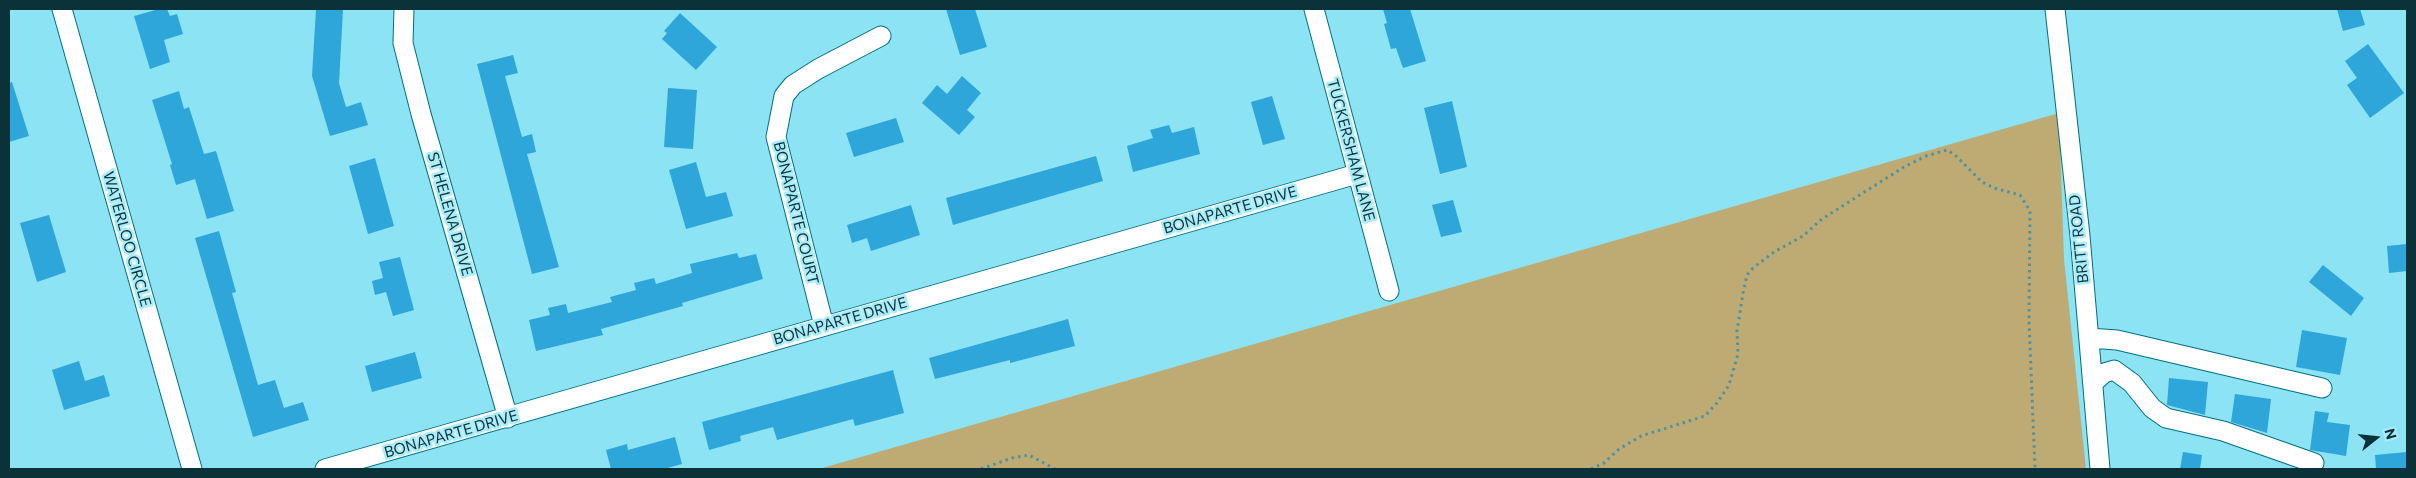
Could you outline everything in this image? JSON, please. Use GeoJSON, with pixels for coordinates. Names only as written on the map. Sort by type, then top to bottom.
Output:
{"type":"FeatureCollection","features":[{"type":"Feature","properties":{"kind":"street","name":"WATERLOO CIRCLE"},"geometry":{"type":"LineString","coordinates":[[62,9],[192,469]]}},
{"type":"Feature","properties":{"kind":"street","name":"ST HELENA DRIVE"},"geometry":{"type":"LineString","coordinates":[[404,9],[403,43],[508,418]]}},
{"type":"Feature","properties":{"kind":"street","name":"TUCKERSHAM LANE"},"geometry":{"type":"LineString","coordinates":[[1314,9],[1389,290]]}},
{"type":"Feature","properties":{"kind":"street","name":"BRITT ROAD"},"geometry":{"type":"LineString","coordinates":[[2055,9],[2089,338],[2100,469]]}},
{"type":"Feature","properties":{"kind":"street","name":"BONAPARTE COURT"},"geometry":{"type":"LineString","coordinates":[[824,326],[776,137],[784,96],[793,85],[818,69],[881,36]]}},
{"type":"Feature","properties":{"kind":"street","name":"BONAPARTE DRIVE"},"geometry":{"type":"LineString","coordinates":[[325,469],[1357,174]]}},
{"type":"Feature","properties":{"kind":"street"},"geometry":{"type":"LineString","coordinates":[[2089,338],[2117,340],[2322,388]]}},
{"type":"Feature","properties":{"kind":"street"},"geometry":{"type":"LineString","coordinates":[[2093,383],[2104,373],[2114,370],[2132,383],[2152,408],[2166,418],[2223,431],[2314,463]]}},
{"type":"Feature","properties":{"kind":"path"},"geometry":{"type":"LineString","coordinates":[[1591,469],[1604,463],[1619,449],[1641,436],[1705,416],[1717,403],[1729,385],[1738,354],[1737,331],[1743,293],[1747,276],[1753,268],[1774,252],[1803,236],[1822,219],[1904,167],[1926,156],[1947,150],[1955,155],[1982,182],[1994,188],[2020,195],[2030,211],[2029,321],[2035,469]]}},
{"type":"Feature","properties":{"kind":"path"},"geometry":{"type":"LineString","coordinates":[[981,469],[1012,458],[1029,455],[1055,469]]}},
{"type":"Feature","properties":{"kind":"shaded area"},"geometry":{"type":"Polygon","coordinates":[[[2059,113],[2064,259],[2086,469],[819,469],[2059,113]]]}},
{"type":"Feature","properties":{"kind":"building"},"geometry":{"type":"Polygon","coordinates":[[[159,9],[167,9],[170,16],[177,14],[183,34],[164,40],[170,62],[150,69],[134,16],[159,9]]]}},
{"type":"Feature","properties":{"kind":"building"},"geometry":{"type":"Polygon","coordinates":[[[316,9],[343,9],[339,83],[346,107],[361,102],[368,125],[330,136],[312,76],[316,9]]]}},
{"type":"Feature","properties":{"kind":"building"},"geometry":{"type":"Polygon","coordinates":[[[946,9],[975,9],[987,47],[960,55],[946,9]]]}},
{"type":"Feature","properties":{"kind":"building"},"geometry":{"type":"Polygon","coordinates":[[[1383,9],[1410,9],[1426,61],[1403,68],[1396,48],[1391,49],[1384,24],[1387,23],[1383,9]]]}},
{"type":"Feature","properties":{"kind":"building"},"geometry":{"type":"Polygon","coordinates":[[[2337,9],[2360,9],[2365,25],[2343,31],[2337,9]]]}},
{"type":"Feature","properties":{"kind":"building"},"geometry":{"type":"Polygon","coordinates":[[[680,13],[717,47],[696,70],[662,39],[667,33],[664,31],[680,13]]]}},
{"type":"Feature","properties":{"kind":"building"},"geometry":{"type":"Polygon","coordinates":[[[2368,44],[2404,93],[2370,118],[2347,85],[2357,78],[2345,61],[2368,44]]]}},
{"type":"Feature","properties":{"kind":"building"},"geometry":{"type":"Polygon","coordinates":[[[513,55],[518,73],[505,76],[522,137],[532,134],[536,152],[527,154],[559,267],[532,274],[477,64],[513,55]]]}},
{"type":"Feature","properties":{"kind":"building"},"geometry":{"type":"Polygon","coordinates":[[[962,76],[981,93],[967,110],[975,117],[959,135],[922,103],[937,85],[947,94],[962,76]]]}},
{"type":"Feature","properties":{"kind":"building"},"geometry":{"type":"Polygon","coordinates":[[[12,82],[29,136],[9,142],[9,83],[12,82]]]}},
{"type":"Feature","properties":{"kind":"building"},"geometry":{"type":"Polygon","coordinates":[[[668,88],[697,90],[693,149],[664,147],[668,88]]]}},
{"type":"Feature","properties":{"kind":"building"},"geometry":{"type":"Polygon","coordinates":[[[179,91],[184,109],[189,107],[204,154],[216,151],[234,211],[207,219],[195,179],[176,185],[170,165],[172,164],[152,100],[179,91]]]}},
{"type":"Feature","properties":{"kind":"building"},"geometry":{"type":"Polygon","coordinates":[[[1272,96],[1285,139],[1263,145],[1251,102],[1272,96]]]}},
{"type":"Feature","properties":{"kind":"building"},"geometry":{"type":"Polygon","coordinates":[[[1452,101],[1467,167],[1440,174],[1424,108],[1452,101]]]}},
{"type":"Feature","properties":{"kind":"building"},"geometry":{"type":"Polygon","coordinates":[[[896,118],[904,142],[854,157],[846,133],[896,118]]]}},
{"type":"Feature","properties":{"kind":"building"},"geometry":{"type":"Polygon","coordinates":[[[1169,125],[1172,133],[1194,127],[1200,154],[1133,172],[1127,146],[1153,138],[1150,130],[1169,125]]]}},
{"type":"Feature","properties":{"kind":"building"},"geometry":{"type":"Polygon","coordinates":[[[1096,156],[1103,181],[953,225],[946,198],[1096,156]]]}},
{"type":"Feature","properties":{"kind":"building"},"geometry":{"type":"Polygon","coordinates":[[[375,158],[394,226],[368,234],[349,166],[375,158]]]}},
{"type":"Feature","properties":{"kind":"building"},"geometry":{"type":"Polygon","coordinates":[[[696,162],[706,197],[726,192],[733,216],[686,229],[669,170],[696,162]]]}},
{"type":"Feature","properties":{"kind":"building"},"geometry":{"type":"Polygon","coordinates":[[[1453,200],[1462,232],[1441,237],[1432,205],[1453,200]]]}},
{"type":"Feature","properties":{"kind":"building"},"geometry":{"type":"Polygon","coordinates":[[[911,205],[920,235],[871,251],[867,238],[852,243],[847,225],[911,205]]]}},
{"type":"Feature","properties":{"kind":"building"},"geometry":{"type":"Polygon","coordinates":[[[49,215],[66,272],[37,282],[20,223],[49,215]]]}},
{"type":"Feature","properties":{"kind":"building"},"geometry":{"type":"Polygon","coordinates":[[[219,231],[236,292],[232,293],[258,385],[275,380],[284,408],[303,402],[309,420],[253,437],[195,238],[219,231]]]}},
{"type":"Feature","properties":{"kind":"building"},"geometry":{"type":"Polygon","coordinates":[[[2407,244],[2407,271],[2389,273],[2387,246],[2407,244]]]}},
{"type":"Feature","properties":{"kind":"building"},"geometry":{"type":"Polygon","coordinates":[[[737,253],[739,258],[756,254],[763,279],[682,303],[683,306],[601,329],[603,335],[536,351],[529,320],[550,315],[548,308],[566,304],[568,313],[612,302],[610,297],[636,290],[634,283],[654,278],[656,284],[692,273],[690,264],[737,253]]]}},
{"type":"Feature","properties":{"kind":"building"},"geometry":{"type":"Polygon","coordinates":[[[400,257],[414,310],[393,316],[386,292],[375,295],[372,281],[383,278],[379,262],[400,257]]]}},
{"type":"Feature","properties":{"kind":"building"},"geometry":{"type":"Polygon","coordinates":[[[2323,265],[2364,298],[2351,316],[2309,282],[2323,265]]]}},
{"type":"Feature","properties":{"kind":"building"},"geometry":{"type":"Polygon","coordinates":[[[1068,319],[1075,346],[1010,363],[1010,360],[935,379],[929,358],[1068,319]]]}},
{"type":"Feature","properties":{"kind":"building"},"geometry":{"type":"Polygon","coordinates":[[[2302,330],[2347,338],[2340,375],[2296,367],[2302,330]]]}},
{"type":"Feature","properties":{"kind":"building"},"geometry":{"type":"Polygon","coordinates":[[[415,352],[422,378],[372,392],[365,366],[415,352]]]}},
{"type":"Feature","properties":{"kind":"building"},"geometry":{"type":"Polygon","coordinates":[[[79,361],[85,381],[104,375],[110,396],[64,410],[52,370],[79,361]]]}},
{"type":"Feature","properties":{"kind":"building"},"geometry":{"type":"Polygon","coordinates":[[[893,370],[904,413],[855,426],[853,419],[777,440],[773,427],[740,436],[741,441],[709,450],[702,422],[893,370]]]}},
{"type":"Feature","properties":{"kind":"building"},"geometry":{"type":"Polygon","coordinates":[[[2169,378],[2208,382],[2205,415],[2167,405],[2169,378]]]}},
{"type":"Feature","properties":{"kind":"building"},"geometry":{"type":"Polygon","coordinates":[[[2235,394],[2271,399],[2267,433],[2231,422],[2235,394]]]}},
{"type":"Feature","properties":{"kind":"building"},"geometry":{"type":"Polygon","coordinates":[[[2315,411],[2329,413],[2327,422],[2350,425],[2346,456],[2310,450],[2315,411]]]}},
{"type":"Feature","properties":{"kind":"building"},"geometry":{"type":"Polygon","coordinates":[[[675,437],[682,464],[664,469],[611,469],[606,450],[627,444],[628,450],[675,437]]]}},
{"type":"Feature","properties":{"kind":"building"},"geometry":{"type":"Polygon","coordinates":[[[2183,452],[2202,455],[2200,469],[2180,469],[2183,452]]]}},
{"type":"Feature","properties":{"kind":"building"},"geometry":{"type":"Polygon","coordinates":[[[2407,452],[2407,469],[2376,469],[2375,455],[2407,452]]]}}]}
